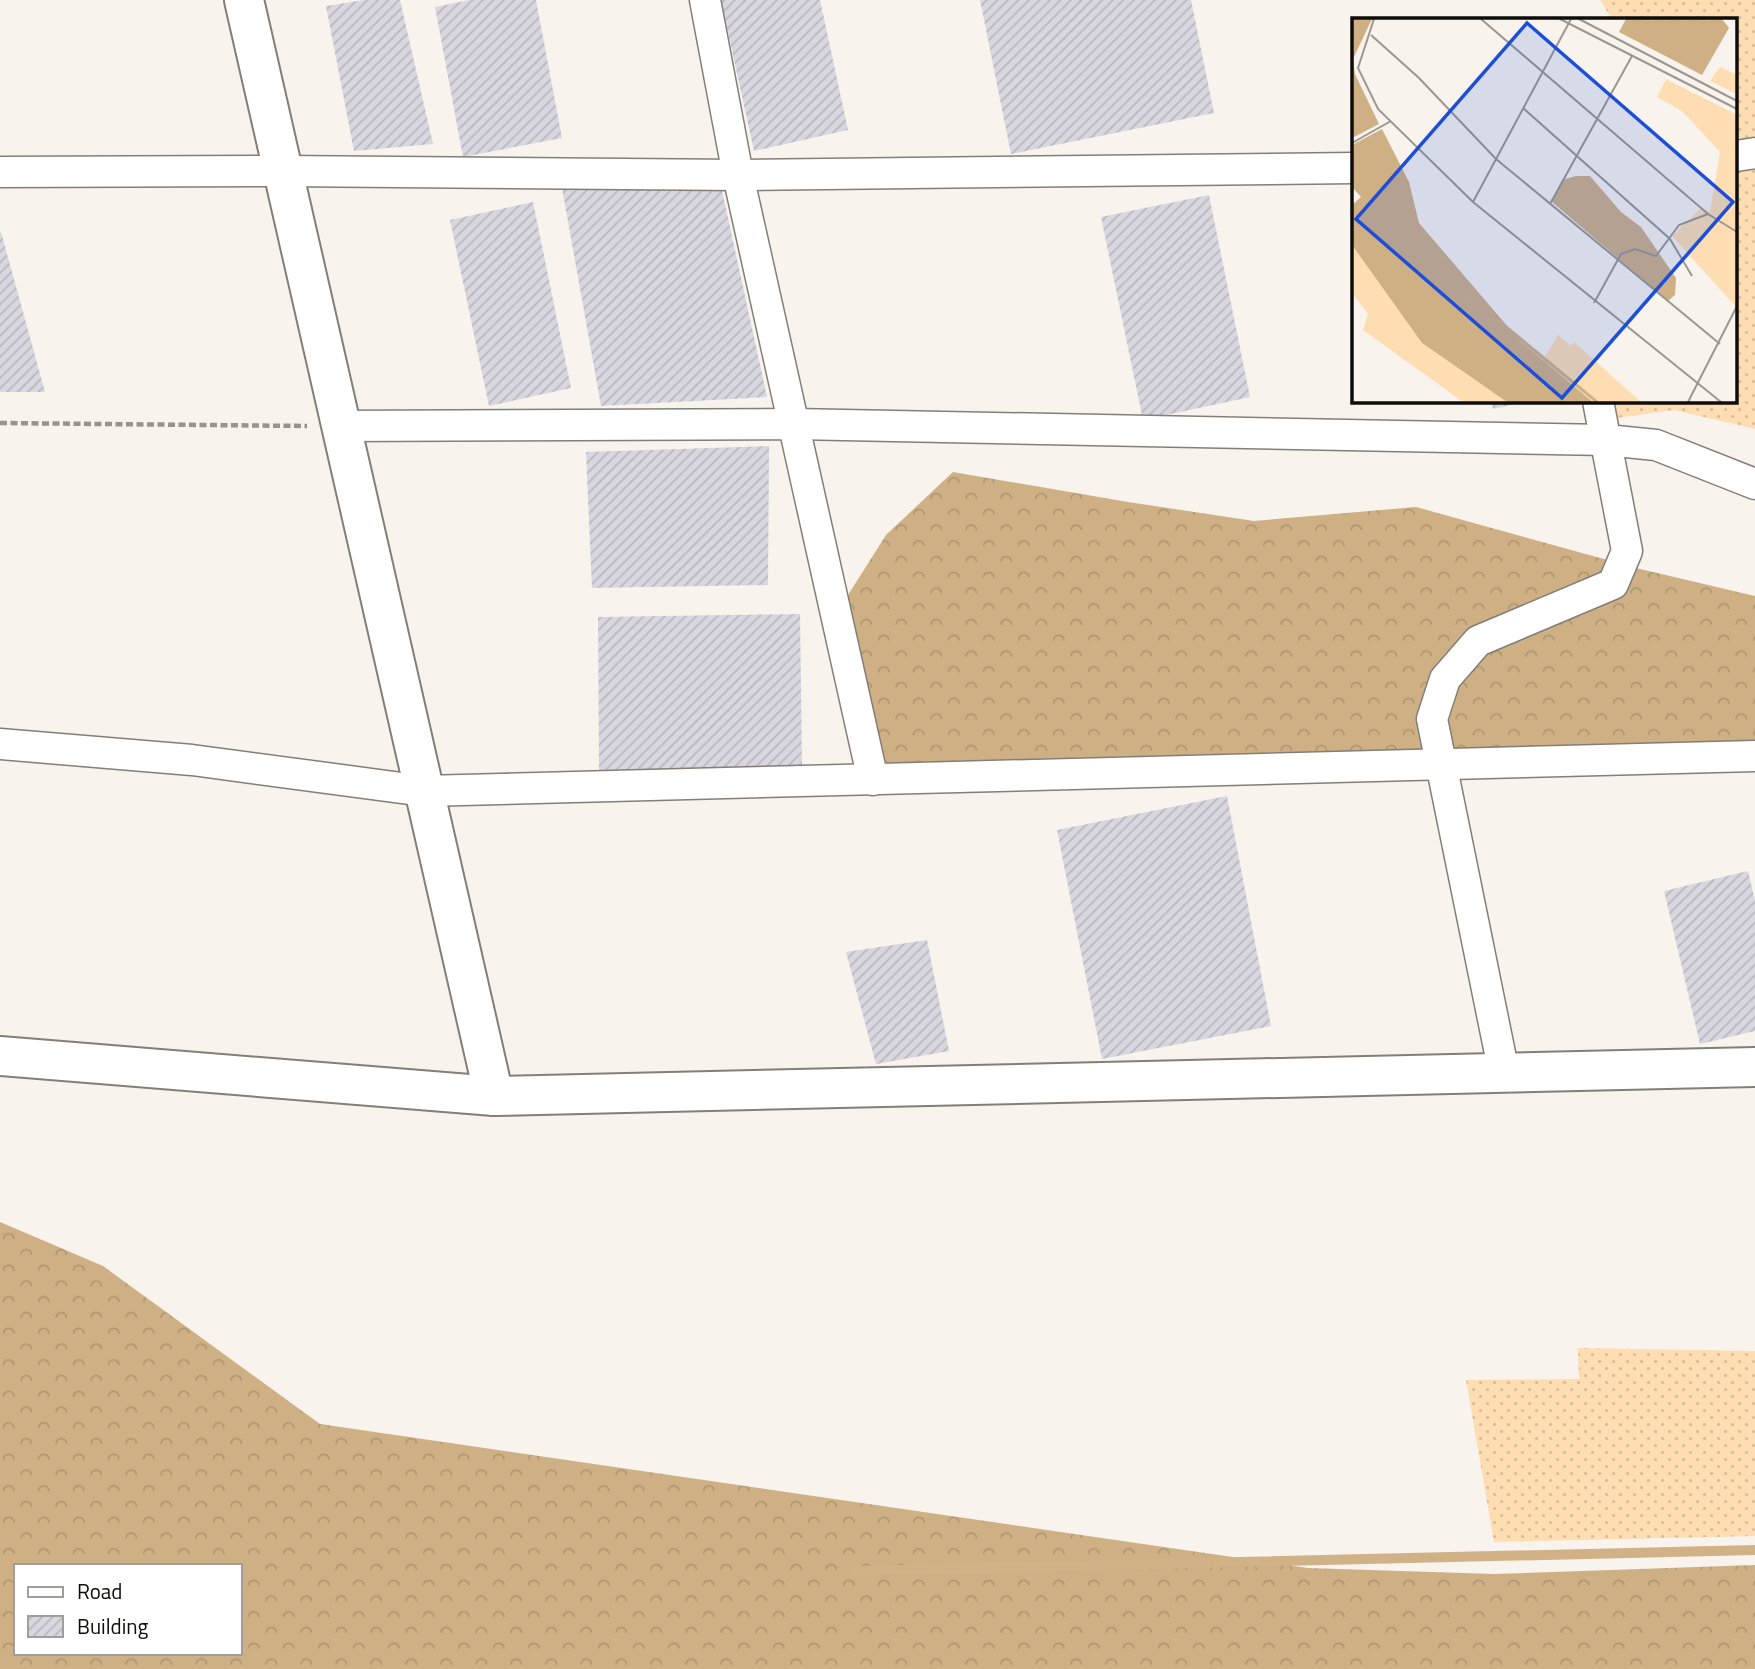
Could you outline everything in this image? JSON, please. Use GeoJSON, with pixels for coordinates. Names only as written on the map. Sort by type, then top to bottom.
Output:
{"type":"FeatureCollection","features":[{"type":"Feature","properties":{"kind":"street"},"geometry":{"type":"LineString","coordinates":[[244,0],[494,1096]]}},
{"type":"Feature","properties":{"kind":"street"},"geometry":{"type":"LineString","coordinates":[[705,0],[738,175],[873,780]]}},
{"type":"Feature","properties":{"kind":"street"},"geometry":{"type":"LineString","coordinates":[[0,172],[282,171],[738,175],[1352,168]]}},
{"type":"Feature","properties":{"kind":"street"},"geometry":{"type":"LineString","coordinates":[[1504,1073],[1432,719],[1445,679],[1478,641],[1613,584],[1628,551],[1598,402]]}},
{"type":"Feature","properties":{"kind":"street"},"geometry":{"type":"LineString","coordinates":[[341,426],[794,424],[1606,440],[1656,445],[1755,484]]}},
{"type":"Feature","properties":{"kind":"street"},"geometry":{"type":"LineString","coordinates":[[0,744],[192,760],[424,791],[1755,756]]}},
{"type":"Feature","properties":{"kind":"street"},"geometry":{"type":"LineString","coordinates":[[0,1056],[494,1096],[1755,1067]]}},
{"type":"Feature","properties":{"kind":"path"},"geometry":{"type":"LineString","coordinates":[[0,423],[341,426]]}},
{"type":"Feature","properties":{"kind":"shaded area"},"geometry":{"type":"Polygon","coordinates":[[[1600,0],[1755,0],[1755,147],[1738,146],[1738,18],[1611,18],[1600,0]]]}},
{"type":"Feature","properties":{"kind":"shaded area"},"geometry":{"type":"Polygon","coordinates":[[[1755,156],[1755,429],[1674,410],[1602,420],[1598,402],[1738,402],[1738,158],[1755,156]]]}},
{"type":"Feature","properties":{"kind":"shaded area"},"geometry":{"type":"Polygon","coordinates":[[[1578,1348],[1755,1351],[1755,1536],[1494,1542],[1466,1380],[1579,1379],[1578,1348]]]}},
{"type":"Feature","properties":{"kind":"green space"},"geometry":{"type":"Polygon","coordinates":[[[953,472],[1254,521],[1416,507],[1640,569],[1755,596],[1755,756],[1299,752],[878,763],[836,614],[886,535],[953,472]]]}},
{"type":"Feature","properties":{"kind":"green space"},"geometry":{"type":"Polygon","coordinates":[[[0,1222],[103,1266],[320,1424],[1308,1568],[1494,1574],[1755,1565],[1755,1669],[0,1669],[0,1222]]]}},
{"type":"Feature","properties":{"kind":"building"},"geometry":{"type":"Polygon","coordinates":[[[364,0],[400,0],[433,144],[354,151],[326,6],[364,0]]]}},
{"type":"Feature","properties":{"kind":"building"},"geometry":{"type":"Polygon","coordinates":[[[469,0],[536,0],[562,138],[463,157],[435,7],[469,0]]]}},
{"type":"Feature","properties":{"kind":"building"},"geometry":{"type":"Polygon","coordinates":[[[721,0],[820,0],[848,130],[754,151],[721,0]]]}},
{"type":"Feature","properties":{"kind":"building"},"geometry":{"type":"Polygon","coordinates":[[[980,0],[1191,0],[1214,113],[1011,154],[980,0]]]}},
{"type":"Feature","properties":{"kind":"building"},"geometry":{"type":"Polygon","coordinates":[[[721,186],[767,397],[601,406],[562,188],[721,186]]]}},
{"type":"Feature","properties":{"kind":"building"},"geometry":{"type":"Polygon","coordinates":[[[1209,195],[1250,397],[1143,420],[1101,217],[1209,195]]]}},
{"type":"Feature","properties":{"kind":"building"},"geometry":{"type":"Polygon","coordinates":[[[533,202],[571,388],[489,406],[450,220],[533,202]]]}},
{"type":"Feature","properties":{"kind":"building"},"geometry":{"type":"Polygon","coordinates":[[[1,232],[45,392],[0,392],[1,232]]]}},
{"type":"Feature","properties":{"kind":"building"},"geometry":{"type":"Polygon","coordinates":[[[1491,402],[1523,402],[1493,409],[1491,402]]]}},
{"type":"Feature","properties":{"kind":"building"},"geometry":{"type":"Polygon","coordinates":[[[769,446],[768,585],[592,588],[586,452],[769,446]]]}},
{"type":"Feature","properties":{"kind":"building"},"geometry":{"type":"Polygon","coordinates":[[[800,614],[802,767],[599,770],[598,617],[800,614]]]}},
{"type":"Feature","properties":{"kind":"building"},"geometry":{"type":"Polygon","coordinates":[[[1227,796],[1271,1026],[1102,1059],[1057,830],[1227,796]]]}},
{"type":"Feature","properties":{"kind":"building"},"geometry":{"type":"Polygon","coordinates":[[[1748,871],[1755,901],[1755,1031],[1700,1044],[1664,891],[1748,871]]]}},
{"type":"Feature","properties":{"kind":"building"},"geometry":{"type":"Polygon","coordinates":[[[927,940],[949,1051],[876,1064],[846,952],[927,940]]]}},
{"type":"Feature","properties":{"kind":"waterway"},"geometry":{"type":"LineString","coordinates":[[856,1571],[1755,1550]]}}]}
